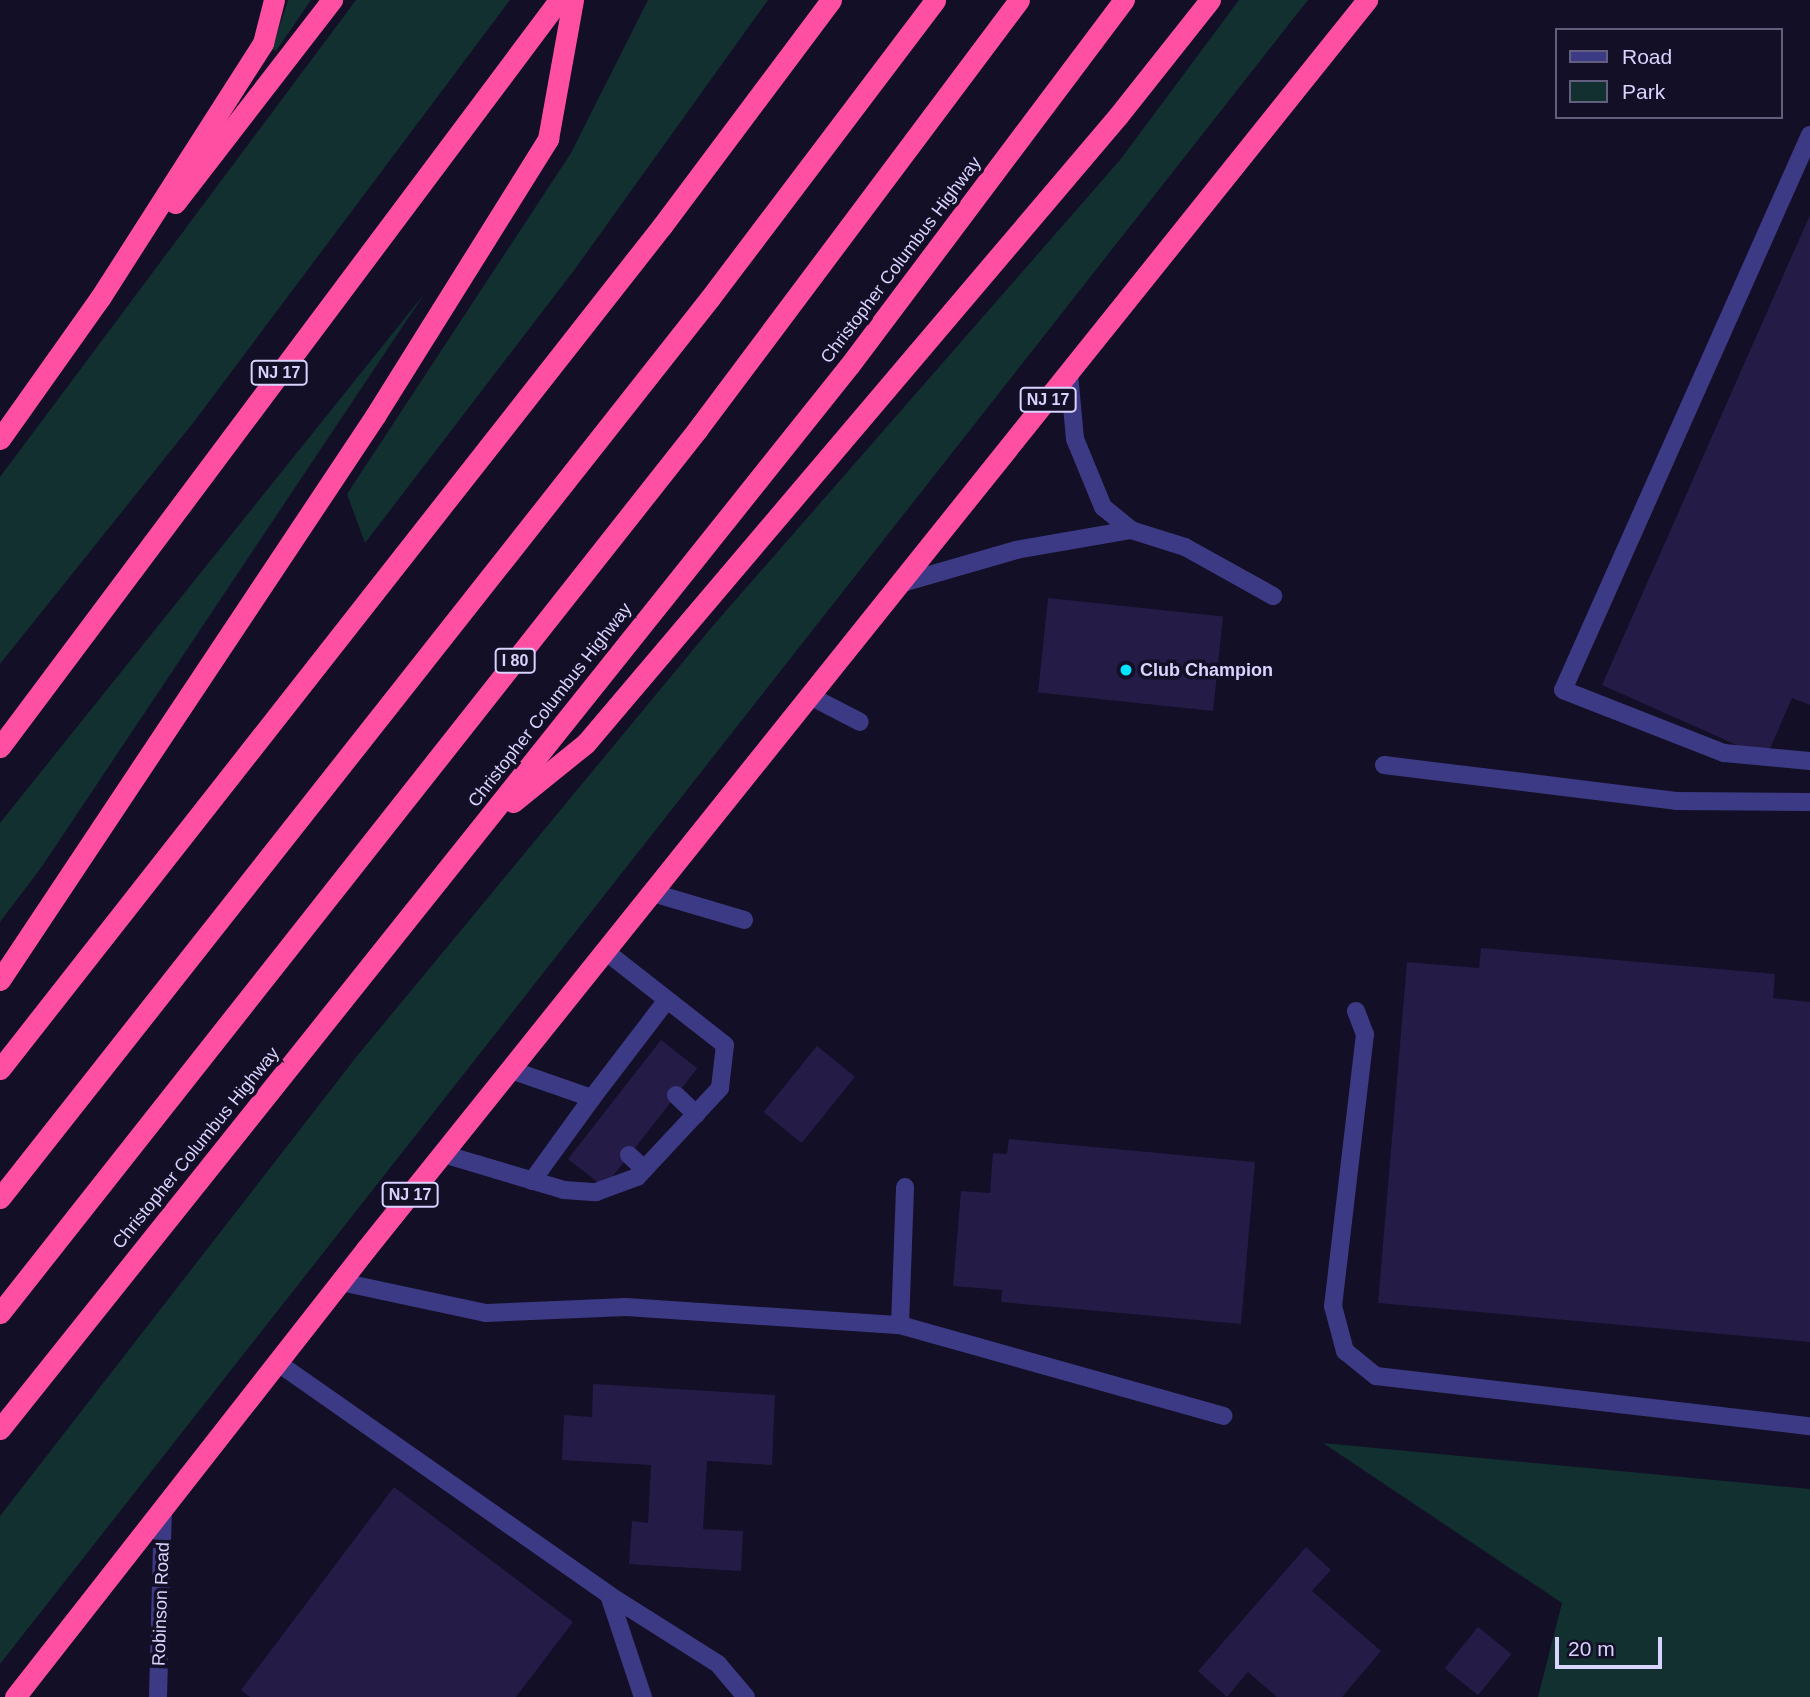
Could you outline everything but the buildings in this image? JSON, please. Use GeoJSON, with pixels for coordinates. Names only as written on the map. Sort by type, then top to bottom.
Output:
{"type":"FeatureCollection","features":[{"type":"Feature","properties":{"kind":"highway"},"geometry":{"type":"LineString","coordinates":[[100,298],[263,43],[274,0]]}},
{"type":"Feature","properties":{"kind":"highway"},"geometry":{"type":"LineString","coordinates":[[0,439],[100,298],[332,0]]}},
{"type":"Feature","properties":{"kind":"highway","name":"NJ 17"},"geometry":{"type":"LineString","coordinates":[[0,747],[559,0]]}},
{"type":"Feature","properties":{"kind":"highway"},"geometry":{"type":"LineString","coordinates":[[0,979],[376,416],[548,139],[573,0]]}},
{"type":"Feature","properties":{"kind":"highway"},"geometry":{"type":"LineString","coordinates":[[0,1069],[645,248],[831,0]]}},
{"type":"Feature","properties":{"kind":"highway"},"geometry":{"type":"LineString","coordinates":[[0,1198],[701,309],[935,0]]}},
{"type":"Feature","properties":{"kind":"highway","name":"I 80"},"geometry":{"type":"LineString","coordinates":[[0,1313],[721,399],[1019,0]]}},
{"type":"Feature","properties":{"kind":"highway","name":"Christopher Columbus Highway"},"geometry":{"type":"LineString","coordinates":[[0,1429],[849,366],[1124,0]]}},
{"type":"Feature","properties":{"kind":"highway"},"geometry":{"type":"LineString","coordinates":[[481,828],[586,743],[1118,116],[1210,0]]}},
{"type":"Feature","properties":{"kind":"highway","name":"NJ 17"},"geometry":{"type":"LineString","coordinates":[[24,1694],[341,1282],[1367,0]]}},
{"type":"Feature","properties":{"kind":"highway"},"geometry":{"type":"LineString","coordinates":[[1286,104],[1378,0]]}},
{"type":"Feature","properties":{"kind":"street"},"geometry":{"type":"LineString","coordinates":[[1810,135],[1563,690],[1724,753],[1810,761]]}},
{"type":"Feature","properties":{"kind":"street"},"geometry":{"type":"LineString","coordinates":[[1069,374],[1075,439],[1103,507],[1130,530],[1185,547],[1273,596]]}},
{"type":"Feature","properties":{"kind":"street"},"geometry":{"type":"LineString","coordinates":[[902,583],[1016,550],[1130,530]]}},
{"type":"Feature","properties":{"kind":"street"},"geometry":{"type":"LineString","coordinates":[[810,696],[860,722]]}},
{"type":"Feature","properties":{"kind":"street"},"geometry":{"type":"LineString","coordinates":[[1384,765],[1676,801],[1810,802]]}},
{"type":"Feature","properties":{"kind":"street"},"geometry":{"type":"LineString","coordinates":[[653,892],[744,920]]}},
{"type":"Feature","properties":{"kind":"street"},"geometry":{"type":"LineString","coordinates":[[443,1154],[564,1190],[597,1192],[637,1177],[720,1088],[725,1045],[606,951]]}},
{"type":"Feature","properties":{"kind":"street"},"geometry":{"type":"LineString","coordinates":[[532,1181],[587,1119],[592,1098],[667,1000]]}},
{"type":"Feature","properties":{"kind":"street"},"geometry":{"type":"LineString","coordinates":[[1356,1011],[1365,1034],[1333,1306],[1345,1351],[1376,1376],[1810,1426]]}},
{"type":"Feature","properties":{"kind":"street"},"geometry":{"type":"LineString","coordinates":[[624,1056],[639,1067]]}},
{"type":"Feature","properties":{"kind":"street"},"geometry":{"type":"LineString","coordinates":[[511,1070],[592,1098]]}},
{"type":"Feature","properties":{"kind":"street"},"geometry":{"type":"LineString","coordinates":[[676,1095],[696,1114]]}},
{"type":"Feature","properties":{"kind":"street"},"geometry":{"type":"LineString","coordinates":[[629,1155],[644,1169]]}},
{"type":"Feature","properties":{"kind":"street"},"geometry":{"type":"LineString","coordinates":[[900,1325],[905,1186]]}},
{"type":"Feature","properties":{"kind":"street"},"geometry":{"type":"LineString","coordinates":[[341,1282],[486,1312],[626,1307],[900,1325],[1223,1416]]}},
{"type":"Feature","properties":{"kind":"street"},"geometry":{"type":"LineString","coordinates":[[278,1363],[609,1595],[718,1664],[746,1697]]}},
{"type":"Feature","properties":{"kind":"street","name":"Robinson Road"},"geometry":{"type":"LineString","coordinates":[[158,1697],[163,1512]]}},
{"type":"Feature","properties":{"kind":"street"},"geometry":{"type":"LineString","coordinates":[[609,1595],[643,1697]]}},
{"type":"Feature","properties":{"kind":"green space"},"geometry":{"type":"Polygon","coordinates":[[[288,0],[311,0],[276,51],[272,49],[288,0]]]}},
{"type":"Feature","properties":{"kind":"green space"},"geometry":{"type":"Polygon","coordinates":[[[356,0],[510,0],[193,423],[0,664],[0,477],[356,0]]]}},
{"type":"Feature","properties":{"kind":"green space"},"geometry":{"type":"Polygon","coordinates":[[[648,0],[768,0],[575,269],[365,543],[347,494],[571,153],[648,0]]]}},
{"type":"Feature","properties":{"kind":"green space"},"geometry":{"type":"Polygon","coordinates":[[[1239,0],[1308,0],[0,1664],[0,1516],[357,1056],[711,628],[1120,160],[1239,0]]]}},
{"type":"Feature","properties":{"kind":"green space"},"geometry":{"type":"Polygon","coordinates":[[[425,293],[43,865],[0,922],[0,823],[425,293]]]}},
{"type":"Feature","properties":{"kind":"green space"},"geometry":{"type":"Polygon","coordinates":[[[1323,1443],[1810,1489],[1810,1697],[1538,1697],[1562,1603],[1323,1443]]]}},
{"type":"Feature","properties":{"kind":"place","name":"Club Champion"},"geometry":{"type":"Point","coordinates":[1126,670]}}]}
